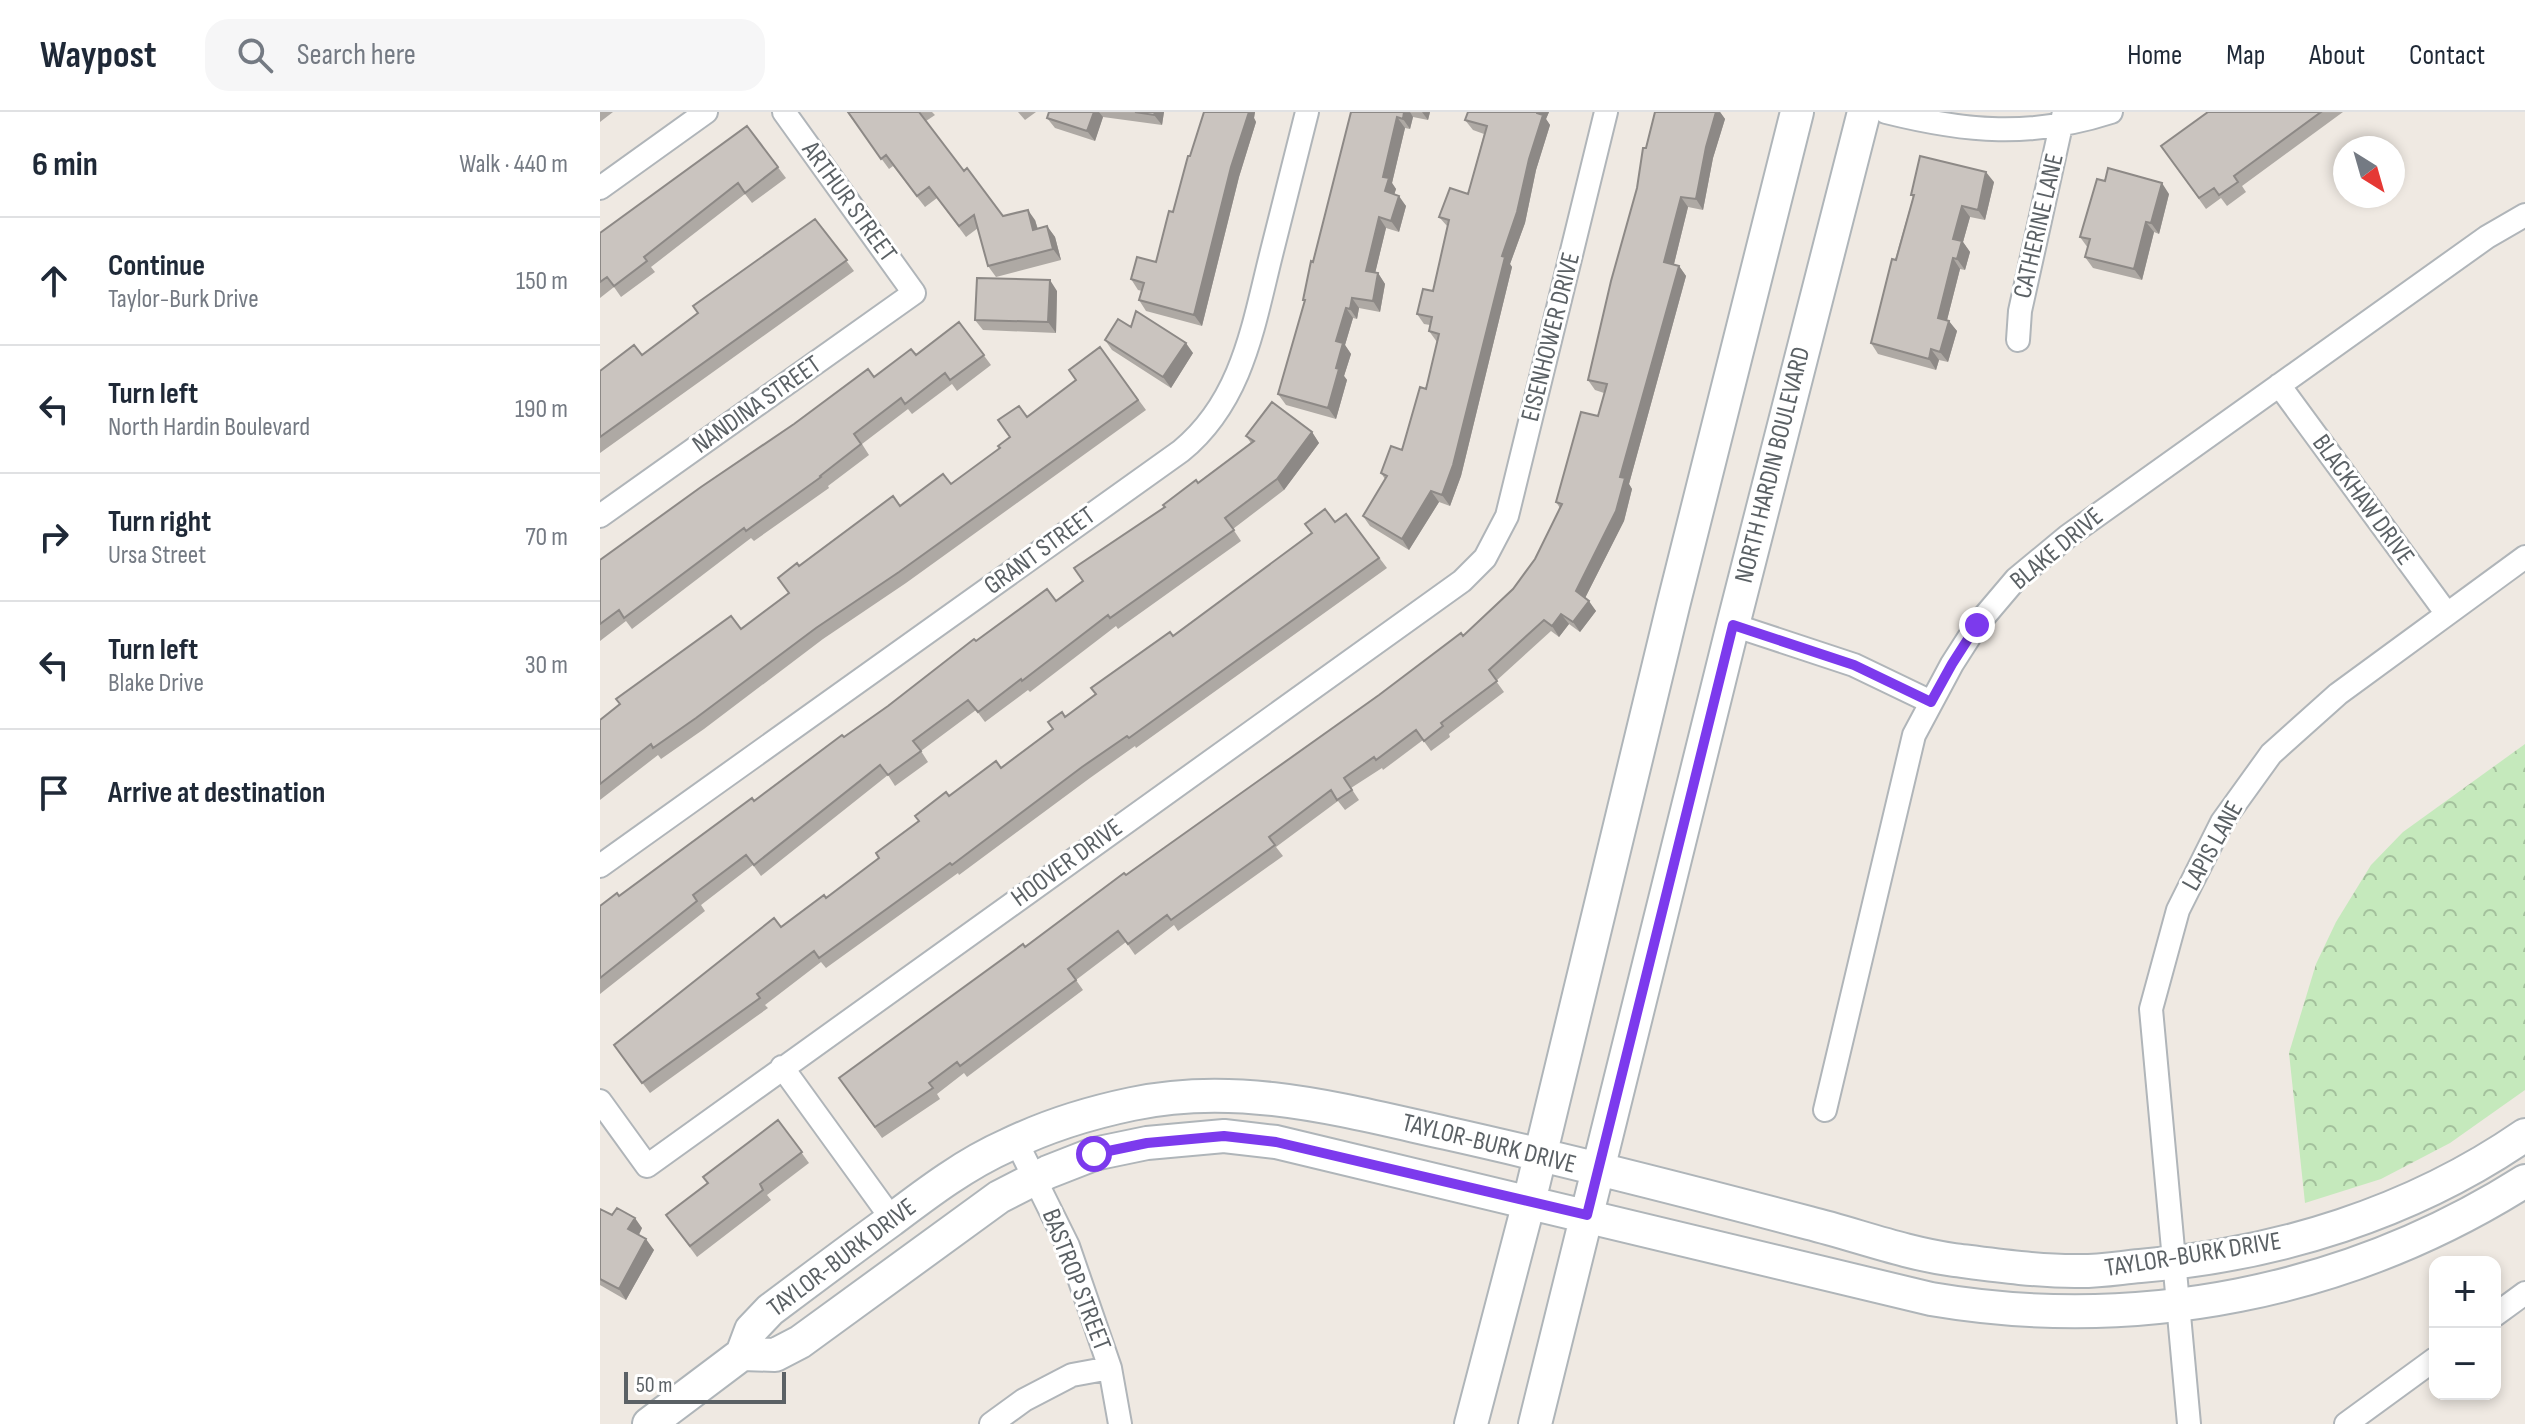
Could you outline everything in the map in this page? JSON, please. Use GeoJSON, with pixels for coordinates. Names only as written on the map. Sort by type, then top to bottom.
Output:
{"type":"FeatureCollection","features":[{"type":"Feature","properties":{"kind":"street"},"geometry":{"type":"LineString","coordinates":[[600,188],[706,112]]}},
{"type":"Feature","properties":{"kind":"street","name":"ARTHUR STREET"},"geometry":{"type":"LineString","coordinates":[[784,112],[914,293]]}},
{"type":"Feature","properties":{"kind":"street","name":"GRANT STREET"},"geometry":{"type":"LineString","coordinates":[[600,866],[1181,451],[1206,429],[1230,392],[1247,351],[1307,112]]}},
{"type":"Feature","properties":{"kind":"street","name":"EISENHOWER DRIVE"},"geometry":{"type":"LineString","coordinates":[[1485,558],[1507,516],[1606,112]]}},
{"type":"Feature","properties":{"kind":"street"},"geometry":{"type":"LineString","coordinates":[[1471,1424],[1529,1202],[1797,112]]}},
{"type":"Feature","properties":{"kind":"street","name":"NORTH HARDIN BOULEVARD"},"geometry":{"type":"LineString","coordinates":[[1535,1424],[1864,112]]}},
{"type":"Feature","properties":{"kind":"street"},"geometry":{"type":"LineString","coordinates":[[1886,112],[1954,128],[2002,130],[2111,112]]}},
{"type":"Feature","properties":{"kind":"street","name":"CATHERINE LANE"},"geometry":{"type":"LineString","coordinates":[[2018,340],[2020,311],[2063,119]]}},
{"type":"Feature","properties":{"kind":"street","name":"BLAKE DRIVE"},"geometry":{"type":"LineString","coordinates":[[1825,1110],[1914,735],[1977,625],[2016,579],[2068,536],[2487,237],[2525,215]]}},
{"type":"Feature","properties":{"kind":"street","name":"NANDINA STREET"},"geometry":{"type":"LineString","coordinates":[[600,516],[914,293]]}},
{"type":"Feature","properties":{"kind":"street","name":"BLACKHAW DRIVE"},"geometry":{"type":"LineString","coordinates":[[2279,385],[2447,614]]}},
{"type":"Feature","properties":{"kind":"street","name":"LAPIS LANE"},"geometry":{"type":"LineString","coordinates":[[2189,1424],[2151,1009],[2178,910],[2222,822],[2271,754],[2338,694],[2525,557]]}},
{"type":"Feature","properties":{"kind":"street","name":"HOOVER DRIVE"},"geometry":{"type":"LineString","coordinates":[[600,1101],[647,1166],[1462,581],[1485,558]]}},
{"type":"Feature","properties":{"kind":"street"},"geometry":{"type":"LineString","coordinates":[[1733,625],[1854,665],[1931,702]]}},
{"type":"Feature","properties":{"kind":"street"},"geometry":{"type":"LineString","coordinates":[[782,1067],[892,1219]]}},
{"type":"Feature","properties":{"kind":"street","name":"TAYLOR-BURK DRIVE"},"geometry":{"type":"LineString","coordinates":[[649,1424],[742,1354],[751,1330],[770,1310],[959,1172],[1057,1123],[1134,1103],[1233,1095],[1276,1097],[1354,1111],[1540,1154],[1815,1224],[1881,1245],[1949,1259],[2077,1271],[2174,1263],[2249,1251],[2361,1220],[2414,1198],[2470,1169],[2525,1135]]}},
{"type":"Feature","properties":{"kind":"street","name":"TAYLOR-BURK DRIVE"},"geometry":{"type":"LineString","coordinates":[[742,1354],[775,1355],[800,1342],[999,1197],[1094,1154],[1147,1143],[1224,1136],[1276,1142],[1931,1299],[1976,1307],[2064,1312],[2177,1307],[2289,1285],[2386,1253],[2453,1222],[2525,1181]]}},
{"type":"Feature","properties":{"kind":"street","name":"BASTROP STREET"},"geometry":{"type":"LineString","coordinates":[[1016,1141],[1068,1246],[1110,1368],[1120,1424]]}},
{"type":"Feature","properties":{"kind":"street"},"geometry":{"type":"LineString","coordinates":[[2501,1311],[2525,1293]]}},
{"type":"Feature","properties":{"kind":"street"},"geometry":{"type":"LineString","coordinates":[[2346,1424],[2429,1363]]}},
{"type":"Feature","properties":{"kind":"street"},"geometry":{"type":"LineString","coordinates":[[991,1424],[1024,1400],[1072,1375],[1110,1368]]}},
{"type":"Feature","properties":{"kind":"green space"},"geometry":{"type":"Polygon","coordinates":[[[2525,744],[2525,1090],[2450,1143],[2381,1179],[2305,1203],[2289,1053],[2316,964],[2336,922],[2371,865],[2403,832],[2525,744]]]}},
{"type":"Feature","properties":{"kind":"building"},"geometry":{"type":"Polygon","coordinates":[[[848,112],[919,112],[1003,216],[1028,210],[1033,230],[1047,226],[1053,249],[988,266],[974,215],[959,226],[929,187],[917,196],[886,155],[881,159],[848,112]]]}},
{"type":"Feature","properties":{"kind":"building"},"geometry":{"type":"Polygon","coordinates":[[[1049,112],[1094,112],[1087,131],[1047,118],[1049,112]]]}},
{"type":"Feature","properties":{"kind":"building"},"geometry":{"type":"Polygon","coordinates":[[[1204,112],[1249,112],[1231,167],[1194,315],[1139,300],[1144,283],[1131,279],[1137,257],[1156,262],[1169,211],[1173,212],[1204,112]]]}},
{"type":"Feature","properties":{"kind":"building"},"geometry":{"type":"Polygon","coordinates":[[[1351,112],[1404,112],[1403,119],[1397,117],[1383,177],[1389,178],[1385,191],[1399,196],[1391,221],[1379,217],[1366,271],[1378,273],[1373,301],[1352,298],[1350,309],[1346,308],[1336,341],[1343,343],[1328,408],[1278,394],[1305,300],[1311,261],[1351,112]]]}},
{"type":"Feature","properties":{"kind":"building"},"geometry":{"type":"Polygon","coordinates":[[[1468,112],[1537,112],[1543,115],[1502,256],[1505,257],[1453,465],[1442,495],[1431,491],[1402,539],[1363,516],[1387,476],[1381,473],[1391,446],[1402,450],[1420,387],[1426,389],[1439,334],[1429,331],[1432,317],[1417,314],[1423,289],[1433,291],[1449,220],[1439,217],[1450,188],[1468,194],[1487,126],[1465,120],[1468,112]]]}},
{"type":"Feature","properties":{"kind":"building"},"geometry":{"type":"Polygon","coordinates":[[[1655,112],[1716,112],[1696,199],[1681,197],[1664,262],[1679,266],[1620,477],[1625,478],[1616,511],[1576,591],[1589,601],[1573,622],[1561,614],[1552,626],[1544,620],[1489,670],[1497,681],[1441,723],[1443,726],[1424,741],[1416,730],[1376,760],[1374,757],[1344,778],[1352,790],[1337,800],[1331,790],[1269,837],[1275,845],[1171,920],[1167,915],[1128,944],[1118,931],[1068,969],[1076,980],[960,1066],[957,1062],[929,1083],[933,1088],[875,1127],[839,1078],[1023,944],[1025,947],[1124,873],[1126,875],[1379,695],[1461,633],[1463,636],[1513,589],[1535,559],[1562,504],[1556,502],[1581,412],[1598,416],[1607,384],[1588,380],[1637,188],[1643,148],[1646,148],[1655,112]]]}},
{"type":"Feature","properties":{"kind":"building"},"geometry":{"type":"Polygon","coordinates":[[[2208,112],[2321,112],[2234,176],[2238,182],[2219,195],[2214,188],[2199,198],[2161,146],[2208,112]]]}},
{"type":"Feature","properties":{"kind":"building"},"geometry":{"type":"Polygon","coordinates":[[[747,126],[778,167],[745,193],[738,183],[644,257],[647,261],[614,286],[607,277],[600,282],[600,233],[747,126]]]}},
{"type":"Feature","properties":{"kind":"building"},"geometry":{"type":"Polygon","coordinates":[[[1920,156],[1986,172],[1978,210],[1962,206],[1953,239],[1962,241],[1957,259],[1953,258],[1938,318],[1949,321],[1940,352],[1931,349],[1929,359],[1871,343],[1892,259],[1896,260],[1914,195],[1911,195],[1920,156]]]}},
{"type":"Feature","properties":{"kind":"building"},"geometry":{"type":"Polygon","coordinates":[[[2108,168],[2162,183],[2151,223],[2146,222],[2134,269],[2085,257],[2090,239],[2080,237],[2097,179],[2105,181],[2108,168]]]}},
{"type":"Feature","properties":{"kind":"building"},"geometry":{"type":"Polygon","coordinates":[[[815,219],[847,260],[600,437],[600,371],[634,345],[642,355],[698,313],[693,306],[815,219]]]}},
{"type":"Feature","properties":{"kind":"building"},"geometry":{"type":"Polygon","coordinates":[[[977,278],[1050,280],[1048,322],[975,320],[977,278]]]}},
{"type":"Feature","properties":{"kind":"building"},"geometry":{"type":"Polygon","coordinates":[[[1136,311],[1186,343],[1163,377],[1105,340],[1118,319],[1131,327],[1136,311]]]}},
{"type":"Feature","properties":{"kind":"building"},"geometry":{"type":"Polygon","coordinates":[[[959,322],[984,355],[950,380],[945,373],[905,404],[901,398],[854,434],[861,444],[821,477],[746,531],[744,528],[624,618],[619,610],[600,624],[600,560],[868,369],[874,377],[911,349],[916,355],[959,322]]]}},
{"type":"Feature","properties":{"kind":"building"},"geometry":{"type":"Polygon","coordinates":[[[1100,347],[1138,400],[816,628],[696,718],[653,748],[651,744],[600,784],[600,720],[620,704],[616,699],[731,616],[741,629],[789,593],[778,578],[797,563],[799,566],[893,496],[900,506],[943,474],[951,484],[1010,437],[998,420],[1019,406],[1027,417],[1076,380],[1069,370],[1100,347]]]}},
{"type":"Feature","properties":{"kind":"building"},"geometry":{"type":"Polygon","coordinates":[[[1272,402],[1312,432],[1277,479],[1225,518],[1234,530],[1110,618],[1108,615],[978,712],[968,700],[913,741],[921,751],[888,775],[880,765],[754,865],[746,855],[693,895],[697,901],[600,978],[600,906],[617,893],[619,896],[752,798],[754,801],[842,735],[844,737],[888,706],[974,639],[976,641],[1047,589],[1056,601],[1083,581],[1074,568],[1165,507],[1163,505],[1196,480],[1198,483],[1254,441],[1246,436],[1272,402]]]}},
{"type":"Feature","properties":{"kind":"building"},"geometry":{"type":"Polygon","coordinates":[[[1325,509],[1335,522],[1346,514],[1379,558],[1129,738],[1127,736],[1082,767],[952,865],[950,863],[819,958],[814,951],[757,994],[760,998],[642,1083],[614,1045],[774,918],[781,927],[879,858],[876,853],[919,821],[915,816],[946,792],[949,796],[996,761],[1001,768],[1053,729],[1048,722],[1062,712],[1065,717],[1096,694],[1091,688],[1170,632],[1173,636],[1312,533],[1305,524],[1325,509]]]}},
{"type":"Feature","properties":{"kind":"building"},"geometry":{"type":"Polygon","coordinates":[[[778,1120],[802,1152],[760,1184],[763,1190],[690,1246],[666,1215],[708,1183],[703,1177],[778,1120]]]}},
{"type":"Feature","properties":{"kind":"building"},"geometry":{"type":"Polygon","coordinates":[[[617,1208],[635,1218],[628,1229],[646,1239],[619,1289],[600,1279],[600,1209],[612,1215],[617,1208]]]}},
{"type":"Feature","properties":{"kind":"route"},"geometry":{"type":"LineString","coordinates":[[1094,1154],[1147,1143],[1224,1136],[1276,1142],[1587,1215],[1733,625],[1854,665],[1931,702],[1977,625]]}}]}
